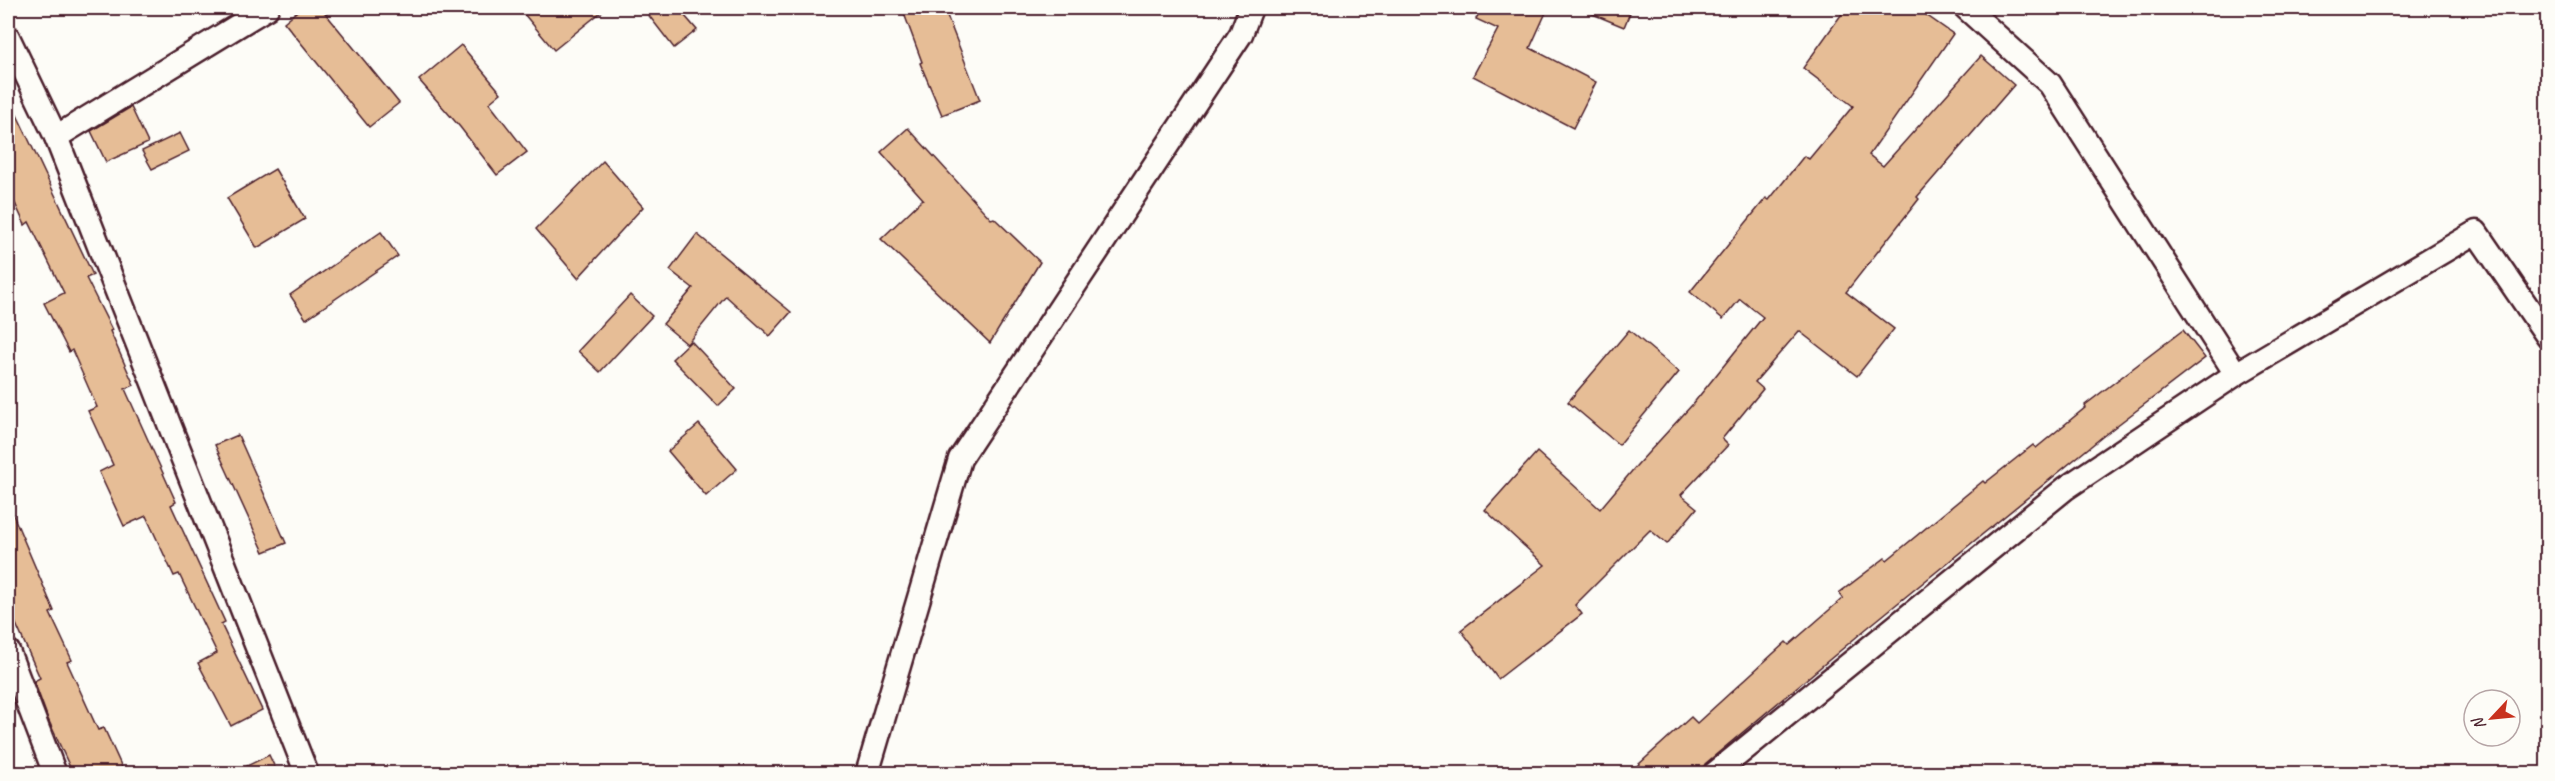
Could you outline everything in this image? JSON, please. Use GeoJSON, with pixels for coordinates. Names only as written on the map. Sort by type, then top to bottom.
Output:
{"type":"FeatureCollection","features":[{"type":"Feature","properties":{"kind":"street"},"geometry":{"type":"LineString","coordinates":[[56,137],[267,8]]}},
{"type":"Feature","properties":{"kind":"street"},"geometry":{"type":"LineString","coordinates":[[867,774],[960,459],[1241,34],[1251,8]]}},
{"type":"Feature","properties":{"kind":"street"},"geometry":{"type":"LineString","coordinates":[[1966,8],[2050,84],[2236,374]]}},
{"type":"Feature","properties":{"kind":"street"},"geometry":{"type":"LineString","coordinates":[[8,37],[56,137],[307,774]]}},
{"type":"Feature","properties":{"kind":"street"},"geometry":{"type":"LineString","coordinates":[[1714,774],[2066,488],[2236,374],[2476,232],[2547,337]]}},
{"type":"Feature","properties":{"kind":"street"},"geometry":{"type":"LineString","coordinates":[[10,665],[55,774]]}},
{"type":"Feature","properties":{"kind":"building"},"geometry":{"type":"Polygon","coordinates":[[[301,8],[321,8],[399,103],[369,127],[284,22],[301,8]]]}},
{"type":"Feature","properties":{"kind":"building"},"geometry":{"type":"Polygon","coordinates":[[[519,8],[606,8],[554,50],[519,8]]]}},
{"type":"Feature","properties":{"kind":"building"},"geometry":{"type":"Polygon","coordinates":[[[643,8],[678,8],[697,30],[674,48],[643,8]]]}},
{"type":"Feature","properties":{"kind":"building"},"geometry":{"type":"Polygon","coordinates":[[[902,8],[944,8],[980,100],[942,115],[920,63],[922,62],[902,8]]]}},
{"type":"Feature","properties":{"kind":"building"},"geometry":{"type":"Polygon","coordinates":[[[1482,8],[1548,8],[1530,48],[1596,82],[1573,128],[1473,76],[1498,29],[1476,19],[1482,8]]]}},
{"type":"Feature","properties":{"kind":"building"},"geometry":{"type":"Polygon","coordinates":[[[1578,8],[1632,8],[1624,27],[1578,8]]]}},
{"type":"Feature","properties":{"kind":"building"},"geometry":{"type":"Polygon","coordinates":[[[1846,8],[1916,8],[1953,34],[1869,155],[1883,166],[1981,56],[2014,85],[1917,197],[1919,199],[1846,292],[1894,329],[1857,376],[1799,331],[1755,382],[1763,389],[1722,439],[1728,445],[1681,495],[1697,508],[1667,544],[1650,530],[1575,605],[1582,614],[1498,679],[1461,630],[1545,565],[1485,510],[1537,452],[1600,509],[1692,405],[1763,317],[1740,299],[1723,319],[1690,292],[1766,198],[1769,200],[1804,156],[1809,159],[1853,106],[1803,68],[1846,8]]]}},
{"type":"Feature","properties":{"kind":"building"},"geometry":{"type":"Polygon","coordinates":[[[461,45],[501,93],[489,103],[527,152],[497,175],[460,127],[419,80],[461,45]]]}},
{"type":"Feature","properties":{"kind":"building"},"geometry":{"type":"Polygon","coordinates":[[[8,96],[93,275],[86,278],[112,330],[110,331],[134,385],[125,389],[176,502],[171,505],[225,622],[221,624],[262,710],[231,726],[198,663],[217,653],[179,574],[174,576],[146,516],[124,526],[99,472],[113,465],[88,411],[97,407],[72,350],[69,352],[44,303],[64,293],[29,222],[25,225],[8,188],[8,96]]]}},
{"type":"Feature","properties":{"kind":"building"},"geometry":{"type":"Polygon","coordinates":[[[131,107],[148,143],[106,162],[91,131],[131,107]]]}},
{"type":"Feature","properties":{"kind":"building"},"geometry":{"type":"Polygon","coordinates":[[[908,128],[991,219],[994,218],[1040,262],[990,343],[881,239],[923,199],[881,152],[908,128]]]}},
{"type":"Feature","properties":{"kind":"building"},"geometry":{"type":"Polygon","coordinates":[[[180,133],[189,151],[152,169],[142,151],[180,133]]]}},
{"type":"Feature","properties":{"kind":"building"},"geometry":{"type":"Polygon","coordinates":[[[603,161],[643,207],[578,278],[536,229],[603,161]]]}},
{"type":"Feature","properties":{"kind":"building"},"geometry":{"type":"Polygon","coordinates":[[[275,169],[305,219],[257,248],[227,198],[275,169]]]}},
{"type":"Feature","properties":{"kind":"building"},"geometry":{"type":"Polygon","coordinates":[[[381,232],[398,256],[306,319],[290,295],[381,232]]]}},
{"type":"Feature","properties":{"kind":"building"},"geometry":{"type":"Polygon","coordinates":[[[697,234],[791,312],[770,336],[726,296],[687,344],[663,324],[693,288],[670,270],[697,234]]]}},
{"type":"Feature","properties":{"kind":"building"},"geometry":{"type":"Polygon","coordinates":[[[630,295],[652,316],[600,372],[578,351],[630,295]]]}},
{"type":"Feature","properties":{"kind":"building"},"geometry":{"type":"Polygon","coordinates":[[[1629,330],[1679,372],[1619,445],[1568,402],[1629,330]]]}},
{"type":"Feature","properties":{"kind":"building"},"geometry":{"type":"Polygon","coordinates":[[[2183,330],[2205,358],[2107,433],[1866,629],[1705,764],[1701,774],[1628,774],[1691,717],[1697,723],[1786,642],[1789,645],[1843,598],[1839,593],[1885,558],[1887,560],[1983,481],[1985,483],[2033,445],[2036,448],[2086,407],[2085,405],[2183,330]]]}},
{"type":"Feature","properties":{"kind":"building"},"geometry":{"type":"Polygon","coordinates":[[[691,341],[736,389],[718,406],[672,359],[691,341]]]}},
{"type":"Feature","properties":{"kind":"building"},"geometry":{"type":"Polygon","coordinates":[[[699,424],[737,469],[706,496],[668,451],[699,424]]]}},
{"type":"Feature","properties":{"kind":"building"},"geometry":{"type":"Polygon","coordinates":[[[238,435],[286,543],[264,552],[215,445],[238,435]]]}},
{"type":"Feature","properties":{"kind":"building"},"geometry":{"type":"Polygon","coordinates":[[[8,503],[54,611],[50,613],[72,660],[67,662],[98,730],[104,728],[125,774],[73,774],[48,719],[34,681],[40,678],[8,606],[8,503]]]}},
{"type":"Feature","properties":{"kind":"building"},"geometry":{"type":"Polygon","coordinates":[[[269,755],[278,774],[231,774],[269,755]]]}}]}
